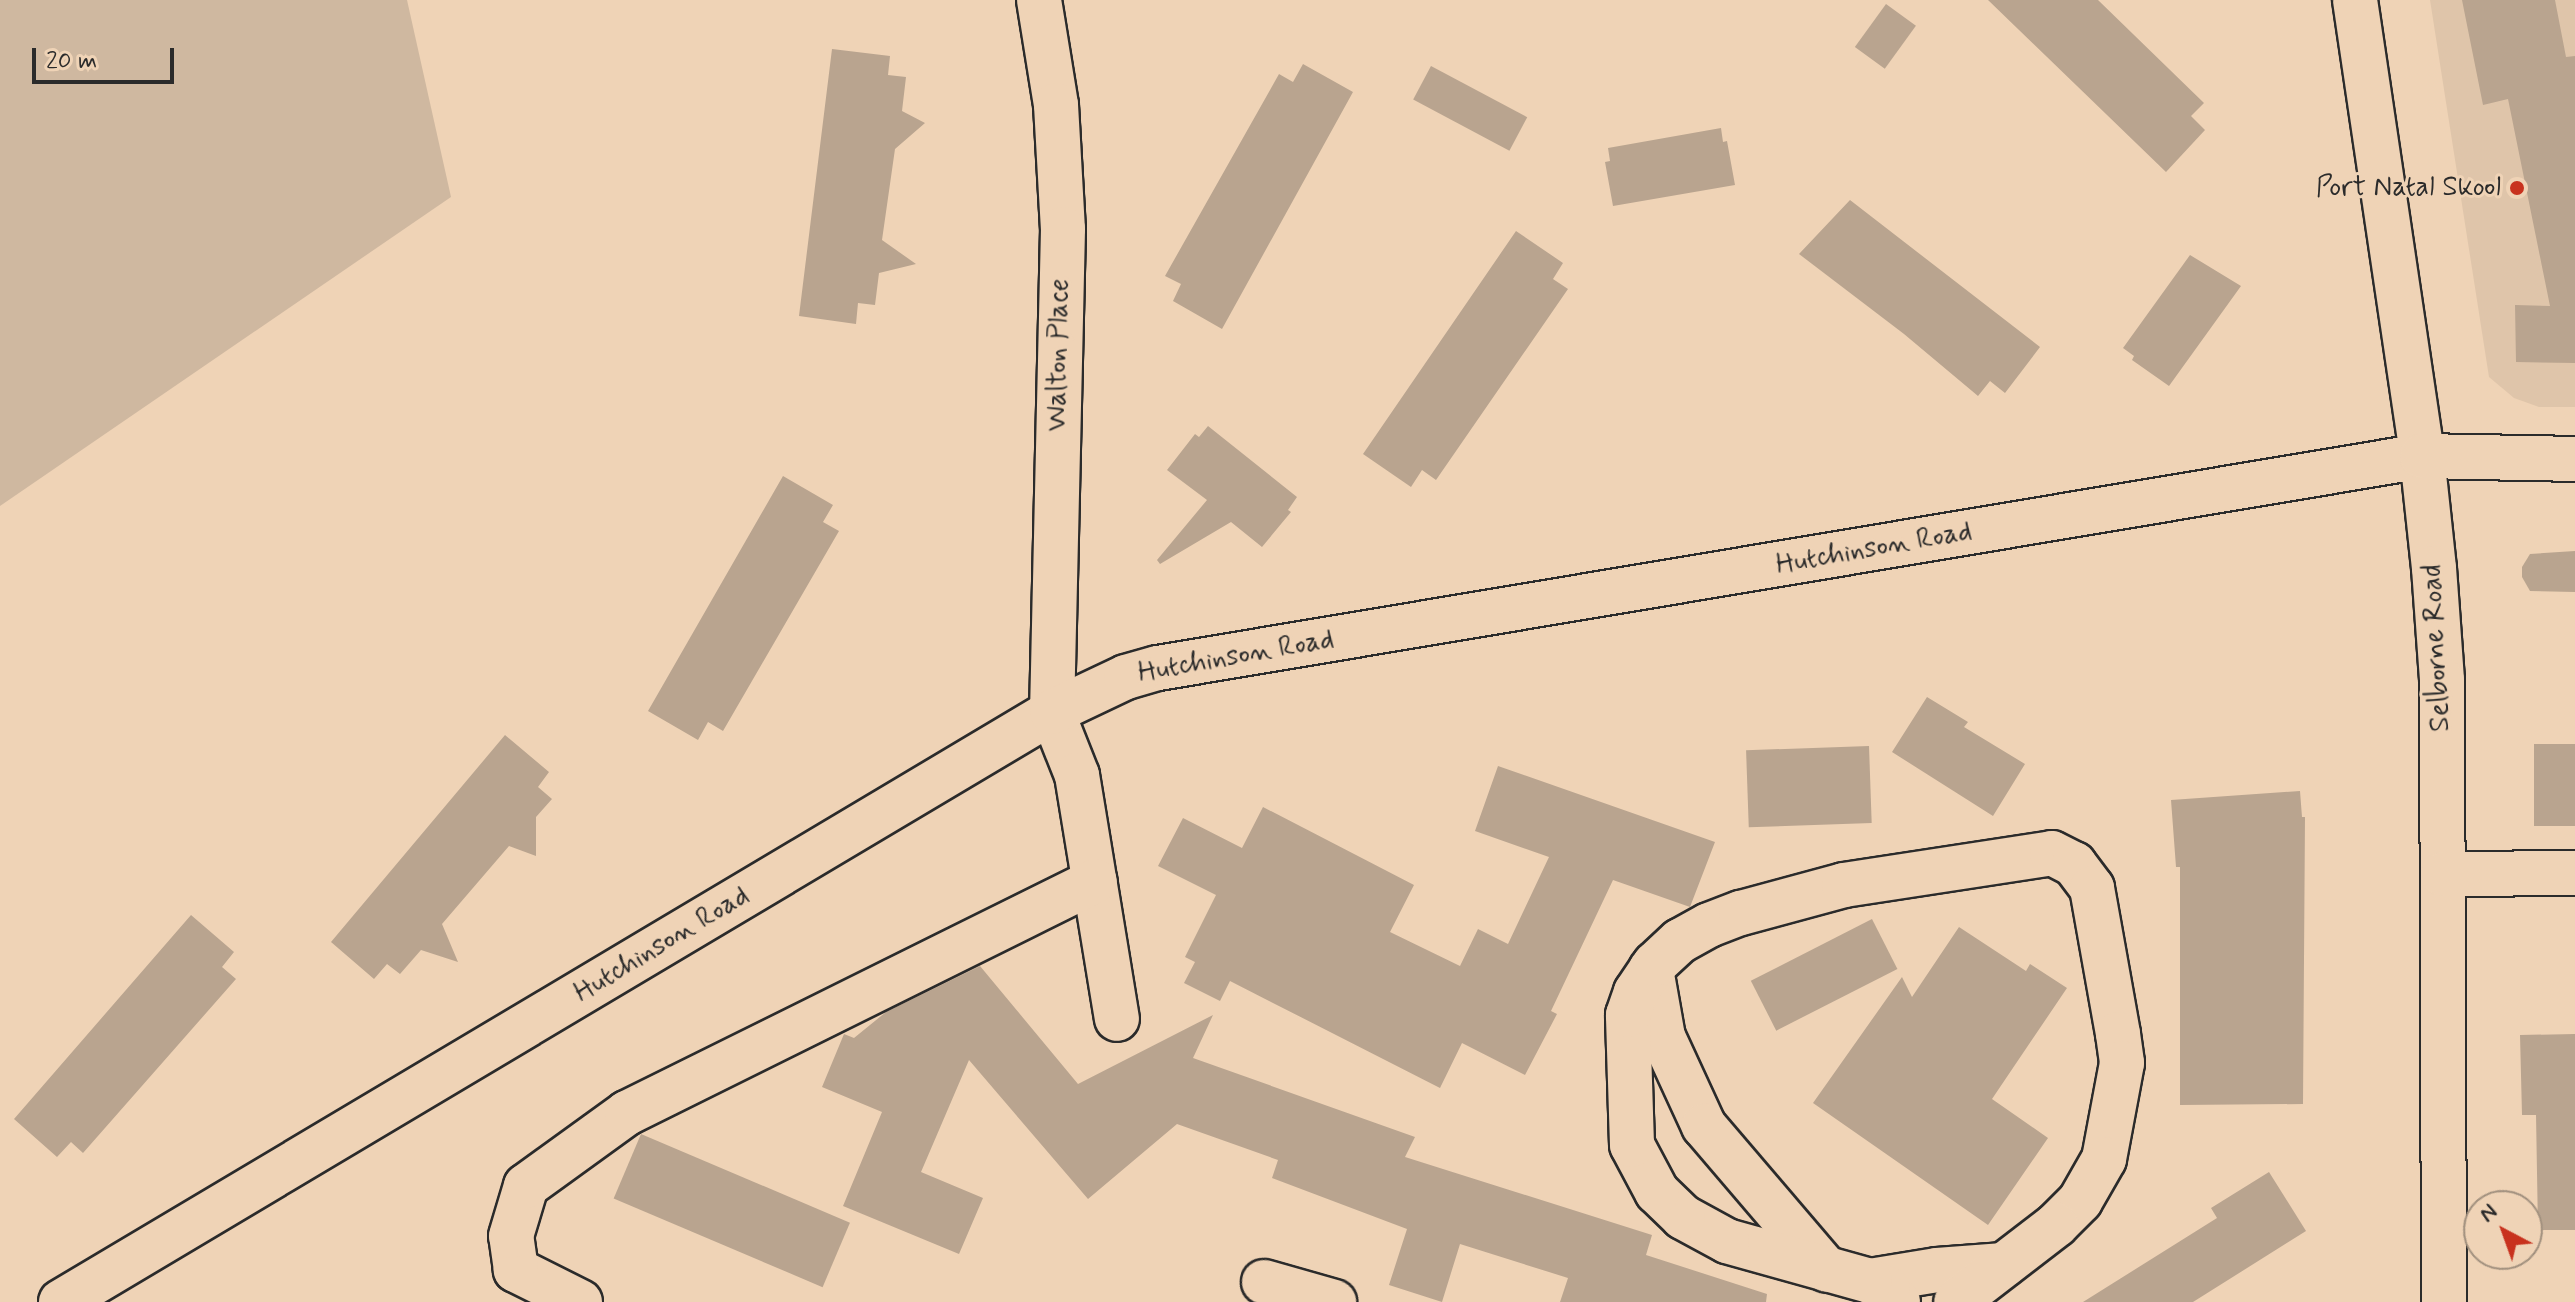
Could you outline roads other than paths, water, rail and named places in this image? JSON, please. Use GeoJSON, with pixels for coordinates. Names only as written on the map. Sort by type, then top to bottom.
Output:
{"type":"FeatureCollection","features":[{"type":"Feature","properties":{"kind":"street","name":"Walton Place"},"geometry":{"type":"LineString","coordinates":[[1039,0],[1056,105],[1063,229],[1052,712]]}},
{"type":"Feature","properties":{"kind":"street","name":"Selborne Road"},"geometry":{"type":"LineString","coordinates":[[2355,0],[2422,456],[2442,680],[2444,1302]]}},
{"type":"Feature","properties":{"kind":"street","name":"Hutchinson Road"},"geometry":{"type":"LineString","coordinates":[[61,1302],[1052,712],[1094,690],[1158,668],[2422,456],[2575,459]]}},
{"type":"Feature","properties":{"kind":"street"},"geometry":{"type":"LineString","coordinates":[[1052,712],[1077,775],[1117,1019]]}},
{"type":"Feature","properties":{"kind":"street"},"geometry":{"type":"LineString","coordinates":[[1956,1302],[2056,1225],[2080,1201],[2104,1159],[2122,1063],[2092,888],[2074,864],[2052,853],[1844,885],[1709,925],[1680,941],[1651,969],[1636,992],[1628,1015],[1632,1145],[1647,1180],[1683,1217],[1709,1233],[1760,1252],[1827,1270],[1884,1292],[1937,1270],[2004,1265]]}},
{"type":"Feature","properties":{"kind":"street"},"geometry":{"type":"LineString","coordinates":[[2443,874],[2575,873]]}},
{"type":"Feature","properties":{"kind":"street"},"geometry":{"type":"LineString","coordinates":[[580,1302],[516,1270],[511,1236],[526,1186],[627,1113],[1095,881]]}},
{"type":"Feature","properties":{"kind":"street"},"geometry":{"type":"LineString","coordinates":[[1651,969],[1663,1037],[1704,1126],[1827,1270]]}},
{"type":"Feature","properties":{"kind":"street"},"geometry":{"type":"LineString","coordinates":[[1264,1282],[1334,1302]]}},
{"type":"Feature","properties":{"kind":"place","name":"Port Natal Skool"},"geometry":{"type":"Point","coordinates":[2517,188]}}]}
